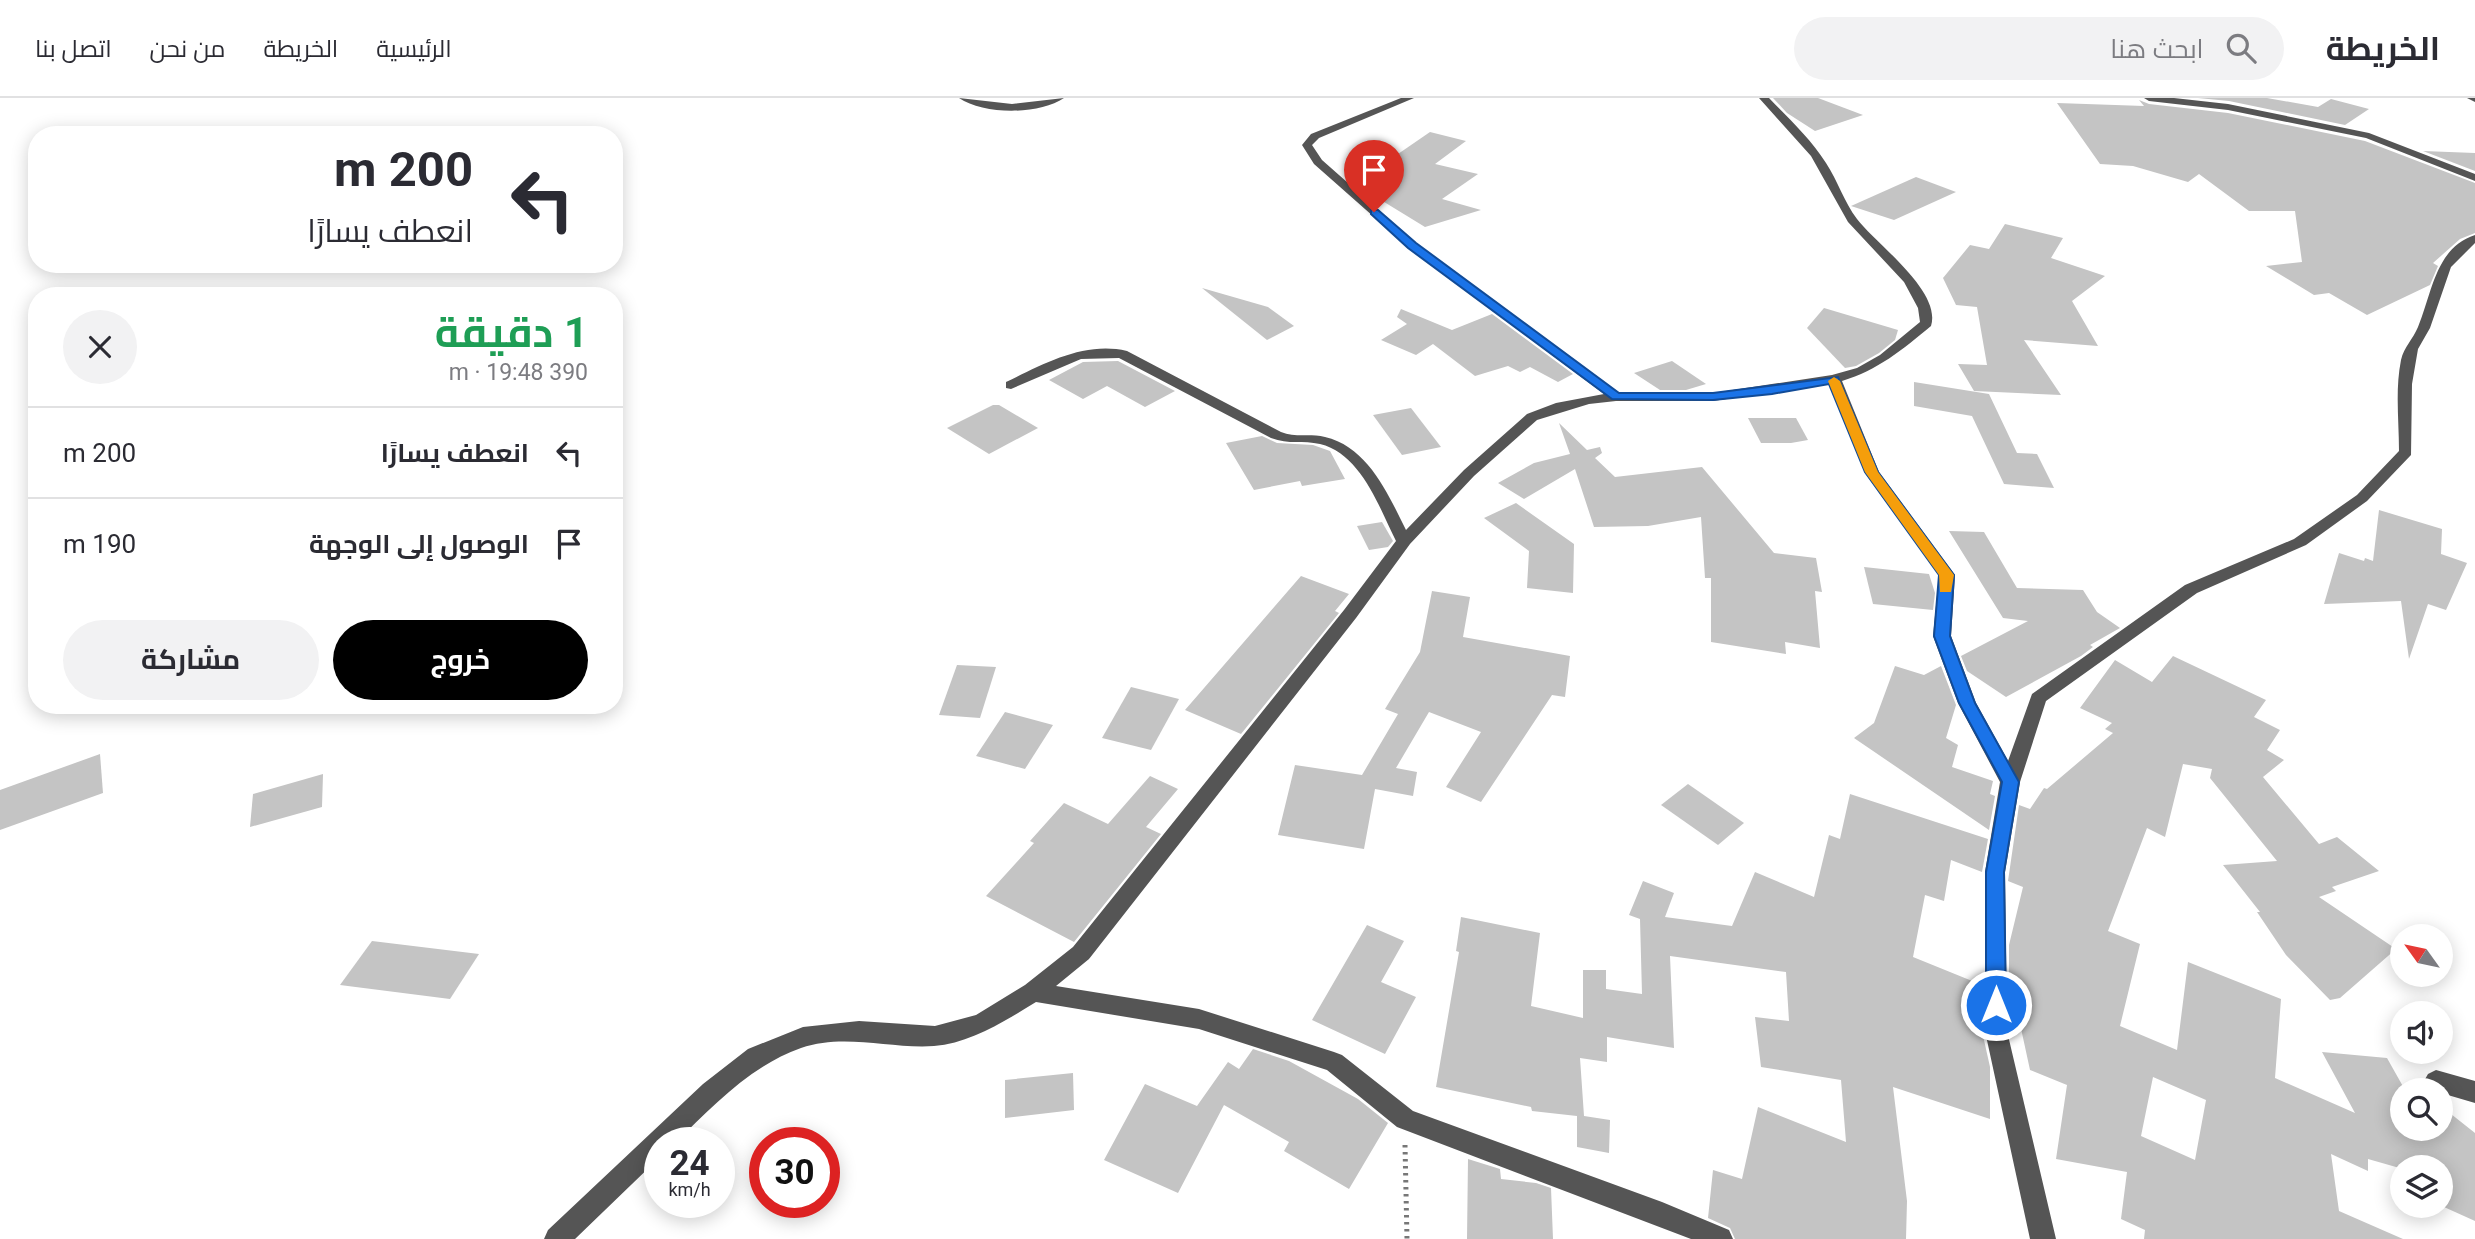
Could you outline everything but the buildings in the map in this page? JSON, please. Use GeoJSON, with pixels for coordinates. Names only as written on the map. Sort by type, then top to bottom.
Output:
{"type":"FeatureCollection","features":[{"type":"Feature","properties":{"kind":"street"},"geometry":{"type":"LineString","coordinates":[[964,98],[1005,106],[1030,107],[1059,98]]}},
{"type":"Feature","properties":{"kind":"street"},"geometry":{"type":"LineString","coordinates":[[1409,98],[1315,136],[1307,145],[1318,162],[1412,245],[1616,397]]}},
{"type":"Feature","properties":{"kind":"street"},"geometry":{"type":"LineString","coordinates":[[557,1239],[710,1092],[756,1056],[803,1037],[859,1031],[935,1037],[982,1023],[1033,992],[1081,953],[1350,614],[1404,541],[1469,473],[1532,418],[1561,406],[1616,397],[1713,397],[1834,379],[1862,371],[1885,358],[1927,323],[1927,310],[1905,276],[1854,222],[1804,138],[1764,98]]}},
{"type":"Feature","properties":{"kind":"street"},"geometry":{"type":"LineString","coordinates":[[2148,98],[2228,107],[2369,136],[2475,178]]}},
{"type":"Feature","properties":{"kind":"street"},"geometry":{"type":"LineString","coordinates":[[2043,1239],[1996,1031],[1995,872],[2010,782],[2038,698],[2191,589],[2300,542],[2362,498],[2406,452],[2406,387],[2410,351],[2425,326],[2439,275],[2463,246],[2475,238]]}},
{"type":"Feature","properties":{"kind":"street"},"geometry":{"type":"LineString","coordinates":[[1011,385],[1065,359],[1103,350],[1122,354],[1271,433],[1291,440],[1312,438],[1351,454],[1368,474],[1404,541]]}},
{"type":"Feature","properties":{"kind":"street"},"geometry":{"type":"LineString","coordinates":[[1834,379],[1872,472],[1947,575],[1942,636],[1967,703],[2010,782]]}},
{"type":"Feature","properties":{"kind":"street"},"geometry":{"type":"LineString","coordinates":[[1033,992],[1199,1019],[1334,1062],[1405,1119],[1662,1214],[1720,1239]]}},
{"type":"Feature","properties":{"kind":"street"},"geometry":{"type":"LineString","coordinates":[[2453,1086],[2475,1092]]}},
{"type":"Feature","properties":{"kind":"path"},"geometry":{"type":"LineString","coordinates":[[1405,1119],[1407,1239]]}},
{"type":"Feature","properties":{"kind":"slow traffic"},"geometry":{"type":"LineString","coordinates":[[1834,381],[1872,472],[1947,575],[1945,589]]}},
{"type":"Feature","properties":{"kind":"route"},"geometry":{"type":"LineString","coordinates":[[1374,212],[1412,245],[1616,397],[1713,397],[1834,379],[1872,472],[1947,575],[1942,636],[1967,703],[2010,782],[1995,872],[1996,1005]]}}]}
